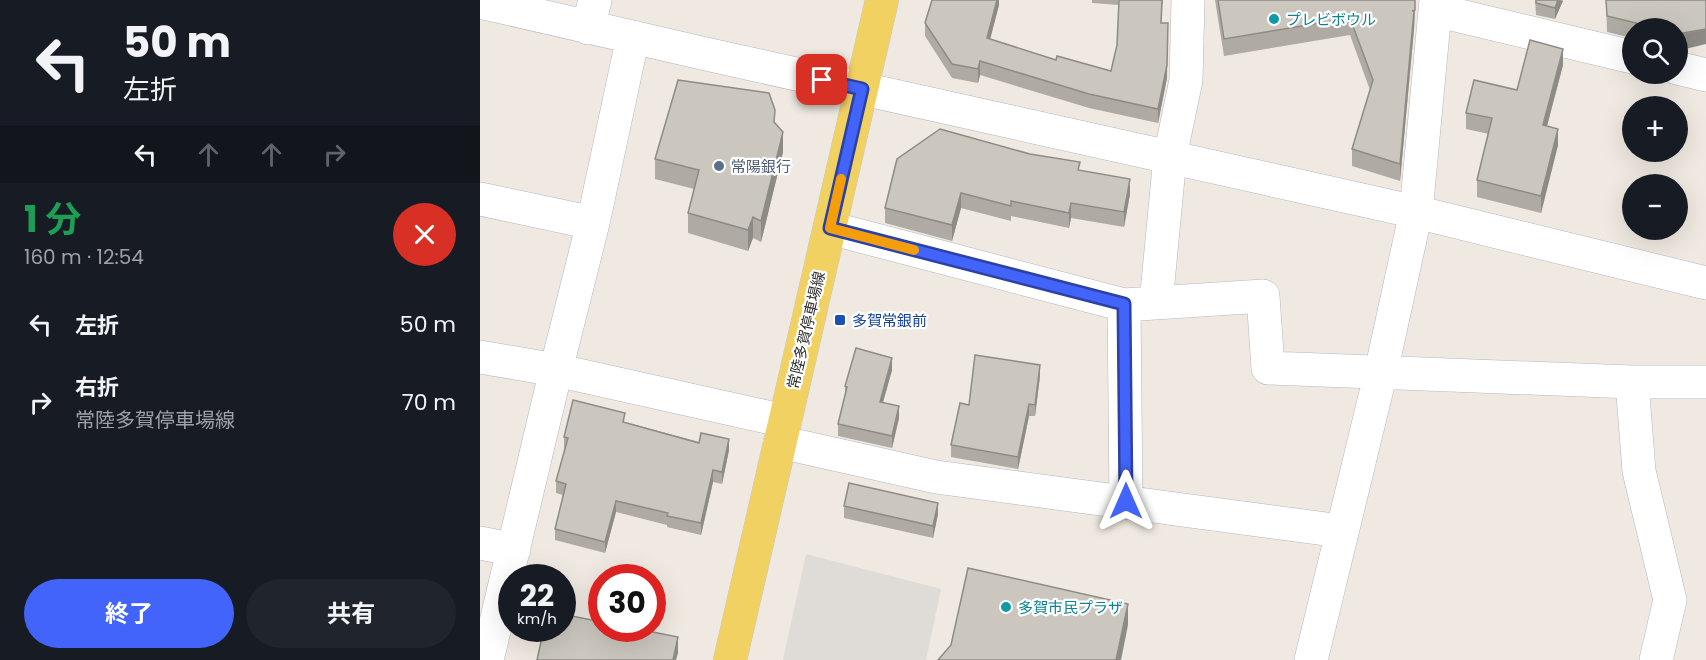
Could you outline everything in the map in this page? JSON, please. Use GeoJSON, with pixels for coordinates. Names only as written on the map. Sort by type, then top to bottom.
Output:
{"type":"FeatureCollection","features":[{"type":"Feature","properties":{"kind":"main road","name":"常陸多賀停車場線"},"geometry":{"type":"LineString","coordinates":[[730,660],[882,0]]}},
{"type":"Feature","properties":{"kind":"street"},"geometry":{"type":"LineString","coordinates":[[1126,501],[1140,304],[1186,80],[1188,0]]}},
{"type":"Feature","properties":{"kind":"street"},"geometry":{"type":"LineString","coordinates":[[480,2],[592,14],[633,37],[1416,212],[1706,283]]}},
{"type":"Feature","properties":{"kind":"street"},"geometry":{"type":"LineString","coordinates":[[1311,660],[1381,372],[1416,212],[1435,5],[1622,54]]}},
{"type":"Feature","properties":{"kind":"street"},"geometry":{"type":"LineString","coordinates":[[487,660],[593,223],[633,37]]}},
{"type":"Feature","properties":{"kind":"street"},"geometry":{"type":"LineString","coordinates":[[1688,71],[1706,75]]}},
{"type":"Feature","properties":{"kind":"street"},"geometry":{"type":"LineString","coordinates":[[480,199],[593,223]]}},
{"type":"Feature","properties":{"kind":"street"},"geometry":{"type":"LineString","coordinates":[[830,228],[1140,304],[1263,296],[1268,368],[1632,382],[1706,382]]}},
{"type":"Feature","properties":{"kind":"street"},"geometry":{"type":"LineString","coordinates":[[480,357],[556,370],[783,431],[936,477],[1341,531]]}},
{"type":"Feature","properties":{"kind":"street"},"geometry":{"type":"LineString","coordinates":[[1632,382],[1639,471],[1670,600],[1656,660]]}},
{"type":"Feature","properties":{"kind":"street"},"geometry":{"type":"LineString","coordinates":[[480,543],[514,550]]}},
{"type":"Feature","properties":{"kind":"shaded area"},"geometry":{"type":"Polygon","coordinates":[[[806,554],[941,589],[926,660],[783,660],[806,554]]]}},
{"type":"Feature","properties":{"kind":"building"},"geometry":{"type":"Polygon","coordinates":[[[932,0],[997,0],[987,38],[1056,60],[1057,56],[1111,71],[1117,45],[1119,0],[1162,0],[1161,23],[1168,23],[1167,65],[1158,109],[1089,94],[980,61],[978,69],[952,64],[925,23],[932,0]]]}},
{"type":"Feature","properties":{"kind":"building"},"geometry":{"type":"Polygon","coordinates":[[[1218,0],[1415,0],[1415,10],[1412,11],[1414,11],[1400,164],[1352,149],[1373,80],[1350,18],[1224,39],[1218,0]]]}},
{"type":"Feature","properties":{"kind":"building"},"geometry":{"type":"Polygon","coordinates":[[[1536,0],[1558,0],[1555,8],[1536,3],[1536,0]]]}},
{"type":"Feature","properties":{"kind":"building"},"geometry":{"type":"Polygon","coordinates":[[[1606,0],[1706,0],[1706,29],[1688,32],[1688,18],[1622,20],[1607,16],[1606,0]]]}},
{"type":"Feature","properties":{"kind":"building"},"geometry":{"type":"Polygon","coordinates":[[[1530,40],[1563,49],[1543,125],[1558,129],[1541,196],[1477,180],[1492,118],[1466,113],[1474,80],[1517,90],[1530,40]]]}},
{"type":"Feature","properties":{"kind":"building","name":"常陽銀行"},"geometry":{"type":"Polygon","coordinates":[[[678,80],[769,93],[775,110],[774,122],[783,132],[761,221],[753,217],[748,230],[688,213],[699,170],[655,159],[678,80]]]}},
{"type":"Feature","properties":{"kind":"building"},"geometry":{"type":"Polygon","coordinates":[[[940,129],[1030,154],[1080,162],[1078,170],[1130,179],[1124,212],[1071,203],[1069,213],[1011,201],[1011,206],[961,193],[952,225],[885,208],[897,159],[940,129]]]}},
{"type":"Feature","properties":{"kind":"building"},"geometry":{"type":"Polygon","coordinates":[[[856,348],[892,358],[880,402],[899,406],[892,436],[838,424],[847,387],[845,386],[856,348]]]}},
{"type":"Feature","properties":{"kind":"building"},"geometry":{"type":"Polygon","coordinates":[[[975,355],[1040,365],[1035,405],[1029,404],[1018,457],[951,445],[960,403],[969,405],[975,355]]]}},
{"type":"Feature","properties":{"kind":"building"},"geometry":{"type":"Polygon","coordinates":[[[573,400],[625,413],[623,422],[699,443],[701,433],[729,439],[722,472],[713,470],[701,523],[616,501],[605,542],[555,529],[566,484],[556,481],[568,438],[564,437],[573,400]]]}},
{"type":"Feature","properties":{"kind":"building"},"geometry":{"type":"Polygon","coordinates":[[[849,483],[938,503],[933,526],[844,506],[849,483]]]}},
{"type":"Feature","properties":{"kind":"building","name":"多賀市民プラザ"},"geometry":{"type":"Polygon","coordinates":[[[968,568],[1128,604],[1116,660],[938,660],[951,645],[968,568]]]}},
{"type":"Feature","properties":{"kind":"building"},"geometry":{"type":"Polygon","coordinates":[[[576,617],[588,619],[588,642],[666,642],[666,635],[678,637],[673,660],[537,660],[541,642],[576,642],[576,617]]]}},
{"type":"Feature","properties":{"kind":"slow traffic"},"geometry":{"type":"LineString","coordinates":[[841,179],[830,228],[914,250]]}},
{"type":"Feature","properties":{"kind":"place","name":"プレビボウル"},"geometry":{"type":"Point","coordinates":[1274,19]}},
{"type":"Feature","properties":{"kind":"place","name":"常陽銀行"},"geometry":{"type":"Point","coordinates":[719,166]}},
{"type":"Feature","properties":{"kind":"place","name":"多賀常銀前"},"geometry":{"type":"Point","coordinates":[840,320]}},
{"type":"Feature","properties":{"kind":"place","name":"多賀市民プラザ"},"geometry":{"type":"Point","coordinates":[1006,607]}},
{"type":"Feature","properties":{"kind":"route"},"geometry":{"type":"LineString","coordinates":[[822,80],[862,89],[830,228],[1124,304],[1126,501]]}}]}
